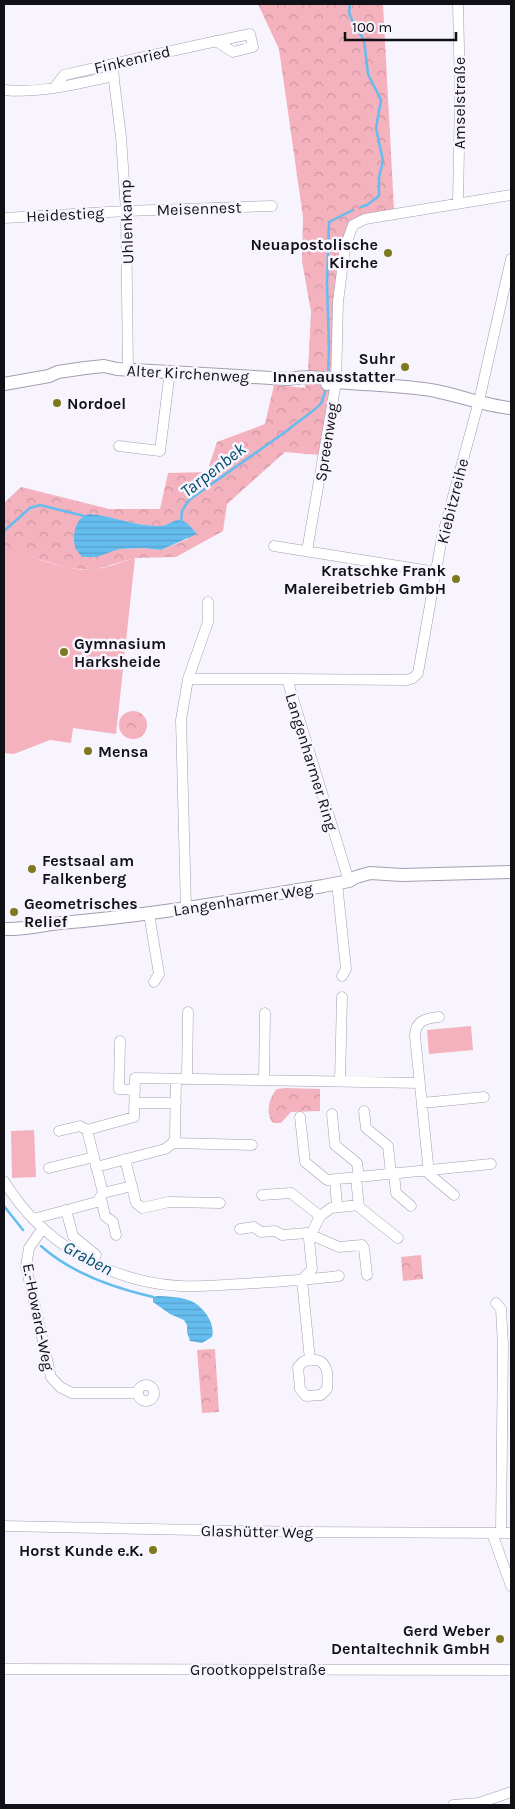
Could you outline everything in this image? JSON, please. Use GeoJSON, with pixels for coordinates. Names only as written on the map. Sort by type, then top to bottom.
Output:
{"type":"FeatureCollection","features":[{"type":"Feature","properties":{"kind":"main road","name":"Alter Kirchenweg"},"geometry":{"type":"LineString","coordinates":[[4,384],[49,376],[58,372],[104,366],[122,369],[288,378],[302,383],[326,384],[336,382],[420,388],[448,393],[498,407],[511,408]]}},
{"type":"Feature","properties":{"kind":"main road","name":"Alter Kirchenweg"},"geometry":{"type":"LineString","coordinates":[[498,407],[511,416]]}},
{"type":"Feature","properties":{"kind":"main road","name":"Langenharmer Weg"},"geometry":{"type":"LineString","coordinates":[[4,929],[36,928],[52,924],[149,914],[343,882],[370,873],[402,875],[511,872]]}},
{"type":"Feature","properties":{"kind":"main road","name":"Langenharmer Weg"},"geometry":{"type":"LineString","coordinates":[[454,874],[471,880],[511,880]]}},
{"type":"Feature","properties":{"kind":"main road","name":"Langenharmer Weg"},"geometry":{"type":"LineString","coordinates":[[4,923],[36,922],[52,924]]}},
{"type":"Feature","properties":{"kind":"street","name":"Amselstraße"},"geometry":{"type":"LineString","coordinates":[[458,4],[460,93],[458,203]]}},
{"type":"Feature","properties":{"kind":"street","name":"Finkenried"},"geometry":{"type":"LineString","coordinates":[[55,88],[64,75],[216,41]]}},
{"type":"Feature","properties":{"kind":"street","name":"Uhlenkamp"},"geometry":{"type":"LineString","coordinates":[[112,64],[121,137],[126,211],[122,369]]}},
{"type":"Feature","properties":{"kind":"street","name":"Finkenried"},"geometry":{"type":"LineString","coordinates":[[4,90],[20,92],[55,88],[114,76]]}},
{"type":"Feature","properties":{"kind":"street","name":"Spreenweg"},"geometry":{"type":"LineString","coordinates":[[307,551],[336,382],[338,302],[345,247],[353,225],[365,219],[511,195]]}},
{"type":"Feature","properties":{"kind":"street","name":"Meisennest"},"geometry":{"type":"LineString","coordinates":[[126,211],[272,206]]}},
{"type":"Feature","properties":{"kind":"street","name":"Heidestieg"},"geometry":{"type":"LineString","coordinates":[[4,218],[126,211]]}},
{"type":"Feature","properties":{"kind":"street","name":"Kiebitzreihe"},"geometry":{"type":"LineString","coordinates":[[286,679],[407,680],[415,677],[420,669],[442,537],[479,401],[511,259]]}},
{"type":"Feature","properties":{"kind":"street"},"geometry":{"type":"LineString","coordinates":[[119,446],[160,451],[170,371]]}},
{"type":"Feature","properties":{"kind":"street"},"geometry":{"type":"LineString","coordinates":[[274,546],[436,572]]}},
{"type":"Feature","properties":{"kind":"street"},"geometry":{"type":"LineString","coordinates":[[186,908],[181,737],[182,708],[188,679],[208,626],[208,602]]}},
{"type":"Feature","properties":{"kind":"street","name":"Langenharmer Ring"},"geometry":{"type":"LineString","coordinates":[[188,679],[286,679],[343,882]]}},
{"type":"Feature","properties":{"kind":"street"},"geometry":{"type":"LineString","coordinates":[[342,976],[346,969],[343,882]]}},
{"type":"Feature","properties":{"kind":"street"},"geometry":{"type":"LineString","coordinates":[[149,914],[159,974],[154,982]]}},
{"type":"Feature","properties":{"kind":"street"},"geometry":{"type":"LineString","coordinates":[[340,1082],[342,997]]}},
{"type":"Feature","properties":{"kind":"street"},"geometry":{"type":"LineString","coordinates":[[49,1168],[125,1160],[165,1149],[173,1143],[176,1103],[181,1079],[188,1012]]}},
{"type":"Feature","properties":{"kind":"street"},"geometry":{"type":"LineString","coordinates":[[264,1080],[265,1013]]}},
{"type":"Feature","properties":{"kind":"street"},"geometry":{"type":"LineString","coordinates":[[439,1017],[423,1020],[415,1031],[428,1170],[429,1174],[454,1195]]}},
{"type":"Feature","properties":{"kind":"street"},"geometry":{"type":"LineString","coordinates":[[120,1040],[119,1090],[135,1090]]}},
{"type":"Feature","properties":{"kind":"street"},"geometry":{"type":"LineString","coordinates":[[59,1131],[79,1126],[87,1130],[133,1117],[135,1078],[420,1083]]}},
{"type":"Feature","properties":{"kind":"street"},"geometry":{"type":"LineString","coordinates":[[422,1103],[484,1097]]}},
{"type":"Feature","properties":{"kind":"street"},"geometry":{"type":"LineString","coordinates":[[135,1103],[176,1103]]}},
{"type":"Feature","properties":{"kind":"street"},"geometry":{"type":"LineString","coordinates":[[364,1111],[366,1128],[388,1147],[396,1193],[411,1206]]}},
{"type":"Feature","properties":{"kind":"street"},"geometry":{"type":"LineString","coordinates":[[332,1114],[336,1146],[357,1164],[359,1205]]}},
{"type":"Feature","properties":{"kind":"street"},"geometry":{"type":"LineString","coordinates":[[300,1117],[305,1162],[326,1180],[491,1164]]}},
{"type":"Feature","properties":{"kind":"street"},"geometry":{"type":"LineString","coordinates":[[87,1130],[106,1216],[113,1222],[116,1236]]}},
{"type":"Feature","properties":{"kind":"street"},"geometry":{"type":"LineString","coordinates":[[173,1143],[252,1145]]}},
{"type":"Feature","properties":{"kind":"street"},"geometry":{"type":"LineString","coordinates":[[125,1160],[137,1204],[144,1209],[169,1202],[220,1203]]}},
{"type":"Feature","properties":{"kind":"street"},"geometry":{"type":"LineString","coordinates":[[334,1180],[337,1207]]}},
{"type":"Feature","properties":{"kind":"street"},"geometry":{"type":"LineString","coordinates":[[4,1181],[15,1198],[33,1219],[73,1252],[124,1276],[151,1282],[193,1286],[339,1276]]}},
{"type":"Feature","properties":{"kind":"street"},"geometry":{"type":"LineString","coordinates":[[33,1219],[97,1202],[102,1195],[132,1186]]}},
{"type":"Feature","properties":{"kind":"street"},"geometry":{"type":"LineString","coordinates":[[262,1195],[290,1193],[320,1216]]}},
{"type":"Feature","properties":{"kind":"street"},"geometry":{"type":"LineString","coordinates":[[310,1360],[302,1280],[312,1268],[309,1240],[320,1216],[326,1210],[359,1205],[398,1238]]}},
{"type":"Feature","properties":{"kind":"street"},"geometry":{"type":"LineString","coordinates":[[66,1210],[73,1236],[96,1255]]}},
{"type":"Feature","properties":{"kind":"street"},"geometry":{"type":"LineString","coordinates":[[240,1229],[254,1227],[262,1232],[275,1231],[282,1236],[306,1233],[339,1247],[363,1246],[367,1275]]}},
{"type":"Feature","properties":{"kind":"street","name":"E.-Howard-Weg"},"geometry":{"type":"LineString","coordinates":[[43,1228],[30,1245],[26,1266],[48,1370],[53,1380],[62,1389],[72,1393],[138,1393]]}},
{"type":"Feature","properties":{"kind":"street"},"geometry":{"type":"LineString","coordinates":[[496,1303],[501,1309],[503,1343],[502,1533],[511,1586]]}},
{"type":"Feature","properties":{"kind":"street","name":"Glashütter Weg"},"geometry":{"type":"LineString","coordinates":[[4,1526],[298,1532],[502,1533]]}},
{"type":"Feature","properties":{"kind":"street","name":"Grootkoppelstraße"},"geometry":{"type":"LineString","coordinates":[[4,1669],[511,1670]]}},
{"type":"Feature","properties":{"kind":"street"},"geometry":{"type":"LineString","coordinates":[[453,1805],[479,1803],[511,1792]]}},
{"type":"Feature","properties":{"kind":"green space"},"geometry":{"type":"Polygon","coordinates":[[[258,4],[383,4],[394,210],[349,221],[337,284],[331,388],[319,455],[285,452],[227,504],[223,531],[176,557],[135,558],[93,570],[68,568],[4,549],[4,503],[21,487],[109,509],[160,509],[168,473],[207,472],[217,442],[265,424],[274,385],[305,388],[308,370],[311,312],[302,261],[303,217],[279,49],[258,4]],[[90,514],[119,549],[143,548],[161,550],[188,539],[190,527],[183,521],[154,526],[136,524],[90,514]]]}},
{"type":"Feature","properties":{"kind":"green space"},"geometry":{"type":"Polygon","coordinates":[[[5,548],[49,563],[83,570],[104,567],[135,558],[116,734],[73,728],[71,743],[50,740],[14,754],[4,753],[5,548]]]}},
{"type":"Feature","properties":{"kind":"green space"},"geometry":{"type":"Polygon","coordinates":[[[133,711],[143,715],[147,725],[143,735],[133,739],[123,735],[119,725],[123,715],[133,711]]]}},
{"type":"Feature","properties":{"kind":"green space"},"geometry":{"type":"Polygon","coordinates":[[[471,1026],[473,1050],[429,1054],[427,1030],[471,1026]]]}},
{"type":"Feature","properties":{"kind":"green space"},"geometry":{"type":"Polygon","coordinates":[[[277,1089],[320,1089],[320,1111],[291,1112],[281,1123],[273,1123],[269,1115],[270,1101],[277,1089]]]}},
{"type":"Feature","properties":{"kind":"green space"},"geometry":{"type":"Polygon","coordinates":[[[34,1130],[36,1177],[12,1178],[11,1131],[34,1130]]]}},
{"type":"Feature","properties":{"kind":"green space"},"geometry":{"type":"Polygon","coordinates":[[[421,1255],[423,1279],[403,1281],[401,1257],[421,1255]]]}},
{"type":"Feature","properties":{"kind":"green space"},"geometry":{"type":"Polygon","coordinates":[[[215,1349],[219,1412],[202,1413],[197,1350],[215,1349]]]}},
{"type":"Feature","properties":{"kind":"water"},"geometry":{"type":"Polygon","coordinates":[[[90,514],[152,526],[164,526],[180,520],[187,523],[197,534],[161,550],[143,548],[119,549],[97,557],[82,557],[75,547],[75,531],[81,518],[90,514]]]}},
{"type":"Feature","properties":{"kind":"water"},"geometry":{"type":"Polygon","coordinates":[[[153,1297],[185,1299],[193,1302],[203,1310],[210,1320],[213,1332],[212,1337],[202,1343],[190,1341],[187,1325],[184,1320],[170,1314],[153,1302],[153,1297]]]}},
{"type":"Feature","properties":{"kind":"waterway","name":"Tarpenbek"},"geometry":{"type":"LineString","coordinates":[[350,4],[349,12],[353,23],[364,40],[368,74],[381,100],[376,128],[383,161],[379,177],[379,196],[361,207]]}},
{"type":"Feature","properties":{"kind":"waterway","name":"Tarpenbek"},"geometry":{"type":"LineString","coordinates":[[328,375],[327,283],[329,222],[353,210]]}},
{"type":"Feature","properties":{"kind":"waterway","name":"Tarpenbek"},"geometry":{"type":"LineString","coordinates":[[181,523],[182,511],[189,500],[316,409],[322,402],[325,391]]}},
{"type":"Feature","properties":{"kind":"waterway","name":"Tarpenbek"},"geometry":{"type":"LineString","coordinates":[[4,531],[30,508],[40,505],[84,516]]}},
{"type":"Feature","properties":{"kind":"waterway","name":"Graben"},"geometry":{"type":"LineString","coordinates":[[4,1206],[23,1230]]}},
{"type":"Feature","properties":{"kind":"waterway","name":"Graben"},"geometry":{"type":"LineString","coordinates":[[41,1246],[66,1265],[94,1279],[153,1297]]}},
{"type":"Feature","properties":{"kind":"place","name":"Neuapostolische Kirche"},"geometry":{"type":"Point","coordinates":[388,253]}},
{"type":"Feature","properties":{"kind":"place","name":"Suhr Innenausstatter"},"geometry":{"type":"Point","coordinates":[405,367]}},
{"type":"Feature","properties":{"kind":"place","name":"Nordoel"},"geometry":{"type":"Point","coordinates":[57,403]}},
{"type":"Feature","properties":{"kind":"place","name":"Kratschke Frank Malereibetrieb GmbH"},"geometry":{"type":"Point","coordinates":[456,579]}},
{"type":"Feature","properties":{"kind":"place","name":"Gymnasium Harksheide"},"geometry":{"type":"Point","coordinates":[64,652]}},
{"type":"Feature","properties":{"kind":"place","name":"Mensa"},"geometry":{"type":"Point","coordinates":[88,751]}},
{"type":"Feature","properties":{"kind":"place","name":"Festsaal am Falkenberg"},"geometry":{"type":"Point","coordinates":[32,869]}},
{"type":"Feature","properties":{"kind":"place","name":"Geometrisches Relief"},"geometry":{"type":"Point","coordinates":[14,912]}},
{"type":"Feature","properties":{"kind":"place","name":"Horst Kunde e.K."},"geometry":{"type":"Point","coordinates":[153,1550]}},
{"type":"Feature","properties":{"kind":"place","name":"Gerd Weber Dentaltechnik GmbH"},"geometry":{"type":"Point","coordinates":[500,1639]}}]}
